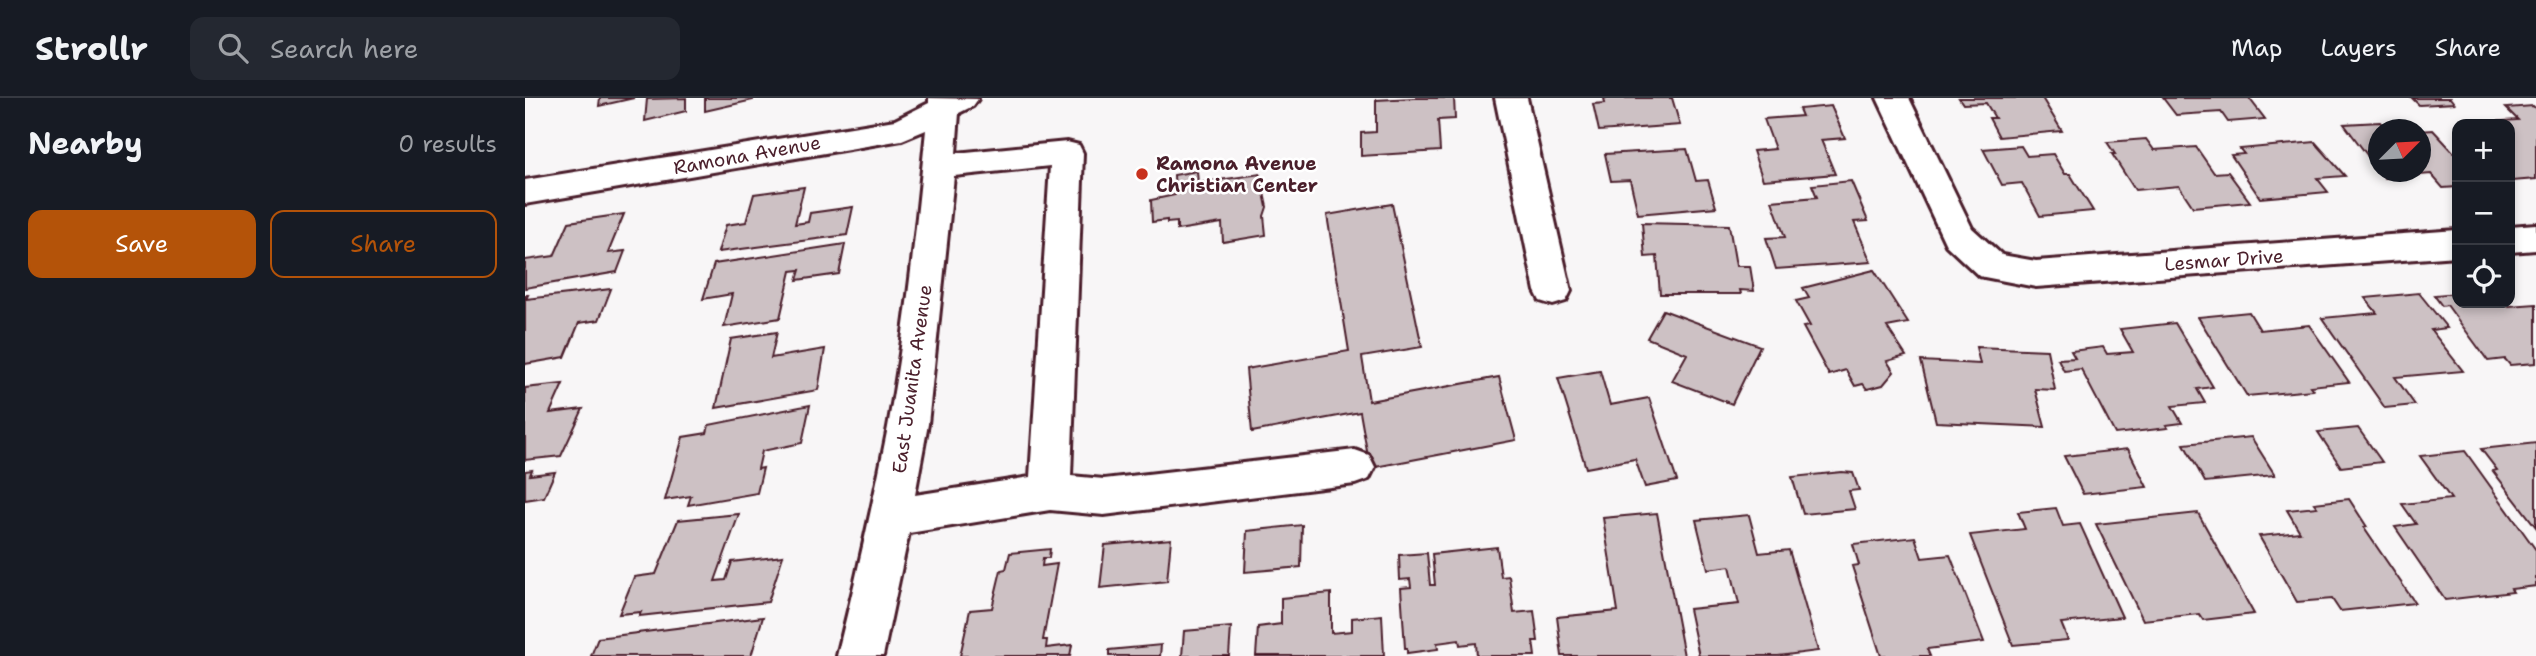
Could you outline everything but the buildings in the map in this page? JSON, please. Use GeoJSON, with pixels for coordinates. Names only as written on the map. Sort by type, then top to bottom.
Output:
{"type":"FeatureCollection","features":[{"type":"Feature","properties":{"kind":"street"},"geometry":{"type":"LineString","coordinates":[[1511,98],[1553,291]]}},
{"type":"Feature","properties":{"kind":"street","name":"Lesmar Drive"},"geometry":{"type":"LineString","coordinates":[[1893,98],[1958,236],[1992,267],[2036,274],[2452,243]]}},
{"type":"Feature","properties":{"kind":"street","name":"East Juanita Avenue"},"geometry":{"type":"LineString","coordinates":[[860,656],[891,517],[908,424],[939,166],[951,102]]}},
{"type":"Feature","properties":{"kind":"street","name":"Ramona Avenue"},"geometry":{"type":"LineString","coordinates":[[525,192],[902,128],[951,102]]}},
{"type":"Feature","properties":{"kind":"street"},"geometry":{"type":"LineString","coordinates":[[939,166],[1067,153],[1050,492]]}},
{"type":"Feature","properties":{"kind":"street"},"geometry":{"type":"LineString","coordinates":[[2515,239],[2536,237]]}},
{"type":"Feature","properties":{"kind":"street"},"geometry":{"type":"LineString","coordinates":[[891,517],[1050,492],[1104,497],[1355,467]]}},
{"type":"Feature","properties":{"kind":"place","name":"Ramona Avenue Christian Center"},"geometry":{"type":"Point","coordinates":[1142,174]}}]}
